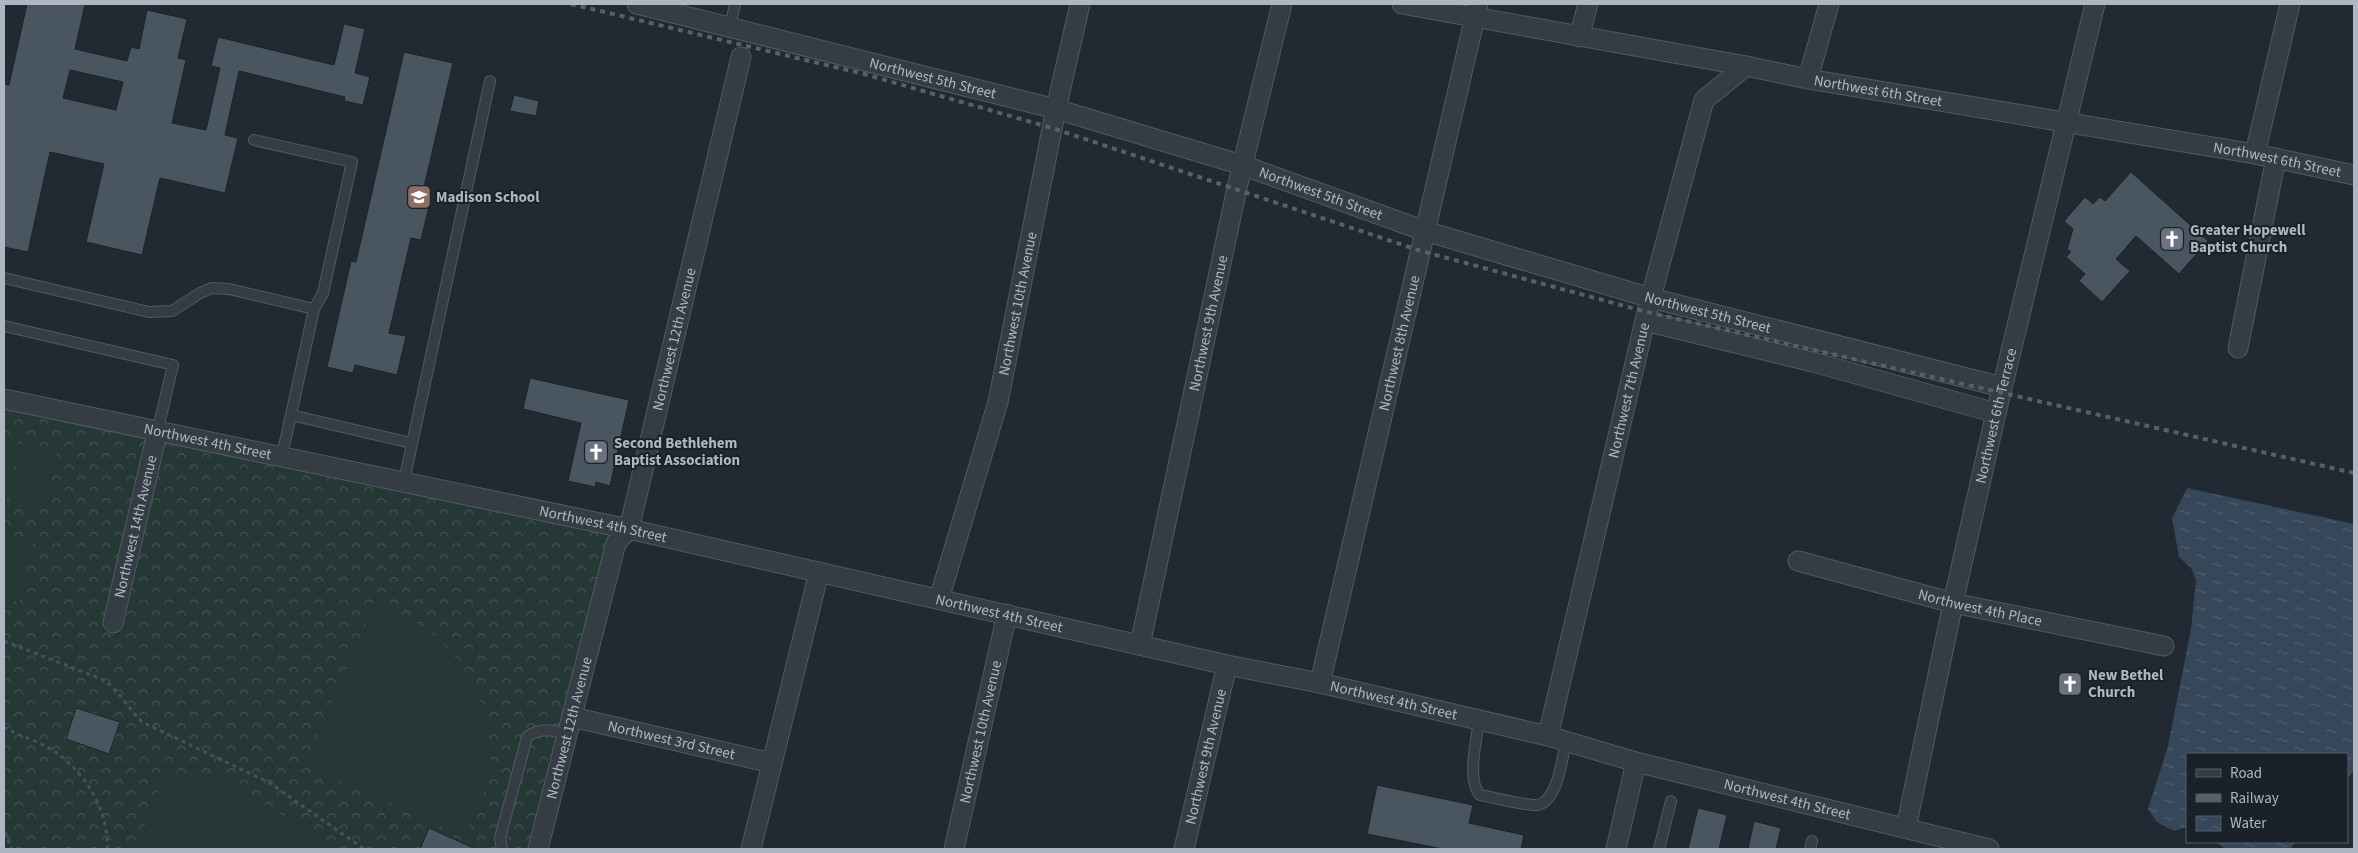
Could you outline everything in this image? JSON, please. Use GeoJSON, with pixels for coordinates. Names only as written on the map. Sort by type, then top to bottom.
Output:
{"type":"FeatureCollection","features":[{"type":"Feature","properties":{"kind":"street","name":"Northwest 5th Street"},"geometry":{"type":"LineString","coordinates":[[637,4],[1056,109],[1242,165],[1425,230],[1651,298],[2002,386]]}},
{"type":"Feature","properties":{"kind":"street","name":"Northwest 10th Avenue"},"geometry":{"type":"LineString","coordinates":[[939,599],[998,402],[1056,109],[1080,4]]}},
{"type":"Feature","properties":{"kind":"street","name":"Northwest 9th Avenue"},"geometry":{"type":"LineString","coordinates":[[1140,645],[1242,165],[1282,4]]}},
{"type":"Feature","properties":{"kind":"street","name":"Northwest 6th Street"},"geometry":{"type":"LineString","coordinates":[[1402,4],[1476,10],[1579,37],[1746,66],[1808,79],[2255,154],[2354,175]]}},
{"type":"Feature","properties":{"kind":"street"},"geometry":{"type":"LineString","coordinates":[[1579,37],[1588,4]]}},
{"type":"Feature","properties":{"kind":"street"},"geometry":{"type":"LineString","coordinates":[[1808,79],[1829,4]]}},
{"type":"Feature","properties":{"kind":"street","name":"Northwest 6th Terrace"},"geometry":{"type":"LineString","coordinates":[[1906,828],[1953,603],[2002,386],[2068,122],[2095,4]]}},
{"type":"Feature","properties":{"kind":"street"},"geometry":{"type":"LineString","coordinates":[[2255,154],[2290,4]]}},
{"type":"Feature","properties":{"kind":"street","name":"Northwest 8th Avenue"},"geometry":{"type":"LineString","coordinates":[[1320,683],[1476,10]]}},
{"type":"Feature","properties":{"kind":"street","name":"Northwest 12th Avenue"},"geometry":{"type":"LineString","coordinates":[[538,849],[616,543],[629,529],[741,57]]}},
{"type":"Feature","properties":{"kind":"street","name":"Northwest 7th Avenue"},"geometry":{"type":"LineString","coordinates":[[1548,736],[1645,321],[1704,100],[1746,66]]}},
{"type":"Feature","properties":{"kind":"street"},"geometry":{"type":"LineString","coordinates":[[2238,348],[2276,158]]}},
{"type":"Feature","properties":{"kind":"street","name":"Northwest 5th Street"},"geometry":{"type":"LineString","coordinates":[[1645,321],[1813,362],[1996,413]]}},
{"type":"Feature","properties":{"kind":"street","name":"Northwest 4th Street"},"geometry":{"type":"LineString","coordinates":[[4,398],[629,529],[1140,645],[1320,683],[1548,736],[1636,762],[1989,849]]}},
{"type":"Feature","properties":{"kind":"street","name":"Northwest 14th Avenue"},"geometry":{"type":"LineString","coordinates":[[113,623],[158,429]]}},
{"type":"Feature","properties":{"kind":"street","name":"Northwest 4th Place"},"geometry":{"type":"LineString","coordinates":[[1798,561],[1953,603],[2164,646]]}},
{"type":"Feature","properties":{"kind":"street"},"geometry":{"type":"LineString","coordinates":[[751,849],[819,572]]}},
{"type":"Feature","properties":{"kind":"street","name":"Northwest 10th Avenue"},"geometry":{"type":"LineString","coordinates":[[954,849],[1006,614]]}},
{"type":"Feature","properties":{"kind":"street","name":"Northwest 9th Avenue"},"geometry":{"type":"LineString","coordinates":[[1184,849],[1227,664]]}},
{"type":"Feature","properties":{"kind":"street","name":"Northwest 3rd Street"},"geometry":{"type":"LineString","coordinates":[[569,725],[772,763]]}},
{"type":"Feature","properties":{"kind":"street"},"geometry":{"type":"LineString","coordinates":[[1616,849],[1636,762]]}},
{"type":"Feature","properties":{"kind":"lane"},"geometry":{"type":"LineString","coordinates":[[730,27],[735,4]]}},
{"type":"Feature","properties":{"kind":"lane"},"geometry":{"type":"LineString","coordinates":[[404,482],[490,81]]}},
{"type":"Feature","properties":{"kind":"lane"},"geometry":{"type":"LineString","coordinates":[[254,140],[352,162],[324,293],[314,309],[282,455]]}},
{"type":"Feature","properties":{"kind":"lane"},"geometry":{"type":"LineString","coordinates":[[4,278],[149,312],[172,311],[200,293],[212,288],[229,288],[314,309]]}},
{"type":"Feature","properties":{"kind":"lane"},"geometry":{"type":"LineString","coordinates":[[4,326],[173,365],[158,429]]}},
{"type":"Feature","properties":{"kind":"lane"},"geometry":{"type":"LineString","coordinates":[[291,415],[411,443]]}},
{"type":"Feature","properties":{"kind":"lane"},"geometry":{"type":"LineString","coordinates":[[1479,720],[1472,778],[1474,788],[1480,795],[1537,805],[1547,800],[1554,791],[1566,741]]}},
{"type":"Feature","properties":{"kind":"lane"},"geometry":{"type":"LineString","coordinates":[[502,849],[500,838],[527,738],[534,732],[569,725]]}},
{"type":"Feature","properties":{"kind":"lane"},"geometry":{"type":"LineString","coordinates":[[1659,849],[1671,800]]}},
{"type":"Feature","properties":{"kind":"path"},"geometry":{"type":"LineString","coordinates":[[4,642],[104,680],[113,686],[129,709],[142,722],[270,783],[364,849]]}},
{"type":"Feature","properties":{"kind":"path"},"geometry":{"type":"LineString","coordinates":[[4,726],[17,735],[54,751],[76,769],[98,801],[108,836],[107,849]]}},
{"type":"Feature","properties":{"kind":"path"},"geometry":{"type":"LineString","coordinates":[[5,832],[12,849]]}},
{"type":"Feature","properties":{"kind":"green space"},"geometry":{"type":"Polygon","coordinates":[[[4,409],[147,437],[102,631],[119,635],[164,441],[611,535],[528,849],[4,849],[4,409]]]}},
{"type":"Feature","properties":{"kind":"green space"},"geometry":{"type":"Polygon","coordinates":[[[4,440],[19,443],[6,501],[4,500],[4,440]]]}},
{"type":"Feature","properties":{"kind":"green space"},"geometry":{"type":"Polygon","coordinates":[[[21,444],[57,451],[44,509],[9,501],[21,444]]]}},
{"type":"Feature","properties":{"kind":"green space"},"geometry":{"type":"Polygon","coordinates":[[[4,533],[33,539],[19,602],[4,599],[4,533]]]}},
{"type":"Feature","properties":{"kind":"green space"},"geometry":{"type":"Polygon","coordinates":[[[375,604],[415,622],[436,637],[463,668],[481,704],[490,744],[489,774],[484,793],[465,837],[312,767],[310,753],[375,604]]]}},
{"type":"Feature","properties":{"kind":"green space"},"geometry":{"type":"Polygon","coordinates":[[[189,771],[219,776],[336,849],[138,849],[152,802],[165,780],[189,771]]]}},
{"type":"Feature","properties":{"kind":"water"},"geometry":{"type":"Polygon","coordinates":[[[2187,488],[2354,524],[2354,770],[2348,778],[2348,753],[2186,753],[2186,827],[2174,831],[2157,822],[2148,809],[2168,746],[2191,629],[2196,580],[2191,568],[2179,557],[2172,518],[2187,488]]]}},
{"type":"Feature","properties":{"kind":"water"},"geometry":{"type":"Polygon","coordinates":[[[2217,843],[2294,843],[2290,849],[2226,849],[2217,843]]]}},
{"type":"Feature","properties":{"kind":"building"},"geometry":{"type":"Polygon","coordinates":[[[27,4],[85,4],[75,49],[127,61],[131,47],[139,49],[147,10],[187,19],[178,58],[186,60],[172,123],[206,130],[220,68],[211,66],[218,37],[334,65],[344,24],[365,29],[355,73],[370,77],[363,105],[344,101],[345,97],[239,71],[225,135],[238,138],[225,193],[160,178],[142,255],[86,242],[104,164],[50,152],[28,252],[4,247],[4,84],[9,85],[27,4]],[[70,70],[63,98],[116,110],[123,82],[70,70]]]}},
{"type":"Feature","properties":{"kind":"building"},"geometry":{"type":"Polygon","coordinates":[[[404,52],[453,63],[421,200],[430,202],[421,240],[411,238],[389,333],[406,336],[397,375],[355,365],[353,373],[327,367],[351,261],[356,262],[404,52]]]}},
{"type":"Feature","properties":{"kind":"building"},"geometry":{"type":"Polygon","coordinates":[[[514,95],[539,101],[536,116],[510,111],[514,95]]]}},
{"type":"Feature","properties":{"kind":"building","name":"Greater Hopewell Baptist Church"},"geometry":{"type":"Polygon","coordinates":[[[2131,172],[2208,241],[2179,274],[2136,236],[2116,259],[2130,271],[2102,302],[2079,281],[2085,274],[2066,257],[2071,252],[2067,249],[2073,229],[2064,221],[2085,197],[2093,204],[2100,197],[2105,201],[2131,172]]]}},
{"type":"Feature","properties":{"kind":"building","name":"Second Bethlehem Baptist Association"},"geometry":{"type":"Polygon","coordinates":[[[530,378],[629,400],[610,486],[596,482],[595,487],[568,481],[581,423],[523,409],[530,378]]]}},
{"type":"Feature","properties":{"kind":"building"},"geometry":{"type":"Polygon","coordinates":[[[76,708],[120,722],[109,754],[66,739],[76,708]]]}},
{"type":"Feature","properties":{"kind":"building"},"geometry":{"type":"Polygon","coordinates":[[[1377,785],[1473,805],[1469,823],[1524,835],[1521,849],[1443,849],[1367,834],[1377,785]]]}},
{"type":"Feature","properties":{"kind":"building"},"geometry":{"type":"Polygon","coordinates":[[[1698,808],[1727,815],[1719,849],[1688,849],[1698,808]]]}},
{"type":"Feature","properties":{"kind":"building"},"geometry":{"type":"Polygon","coordinates":[[[1754,821],[1781,828],[1776,849],[1748,849],[1754,821]]]}},
{"type":"Feature","properties":{"kind":"building"},"geometry":{"type":"Polygon","coordinates":[[[429,828],[476,849],[420,849],[429,828]]]}},
{"type":"Feature","properties":{"kind":"railway"},"geometry":{"type":"LineString","coordinates":[[571,4],[864,74],[1052,128],[1421,251],[1647,312],[2354,473]]}},
{"type":"Feature","properties":{"kind":"place","name":"Madison School"},"geometry":{"type":"Point","coordinates":[419,197]}},
{"type":"Feature","properties":{"kind":"place","name":"Greater Hopewell Baptist Church"},"geometry":{"type":"Point","coordinates":[2172,239]}},
{"type":"Feature","properties":{"kind":"place","name":"Second Bethlehem Baptist Association"},"geometry":{"type":"Point","coordinates":[596,452]}},
{"type":"Feature","properties":{"kind":"place","name":"New Bethel Church"},"geometry":{"type":"Point","coordinates":[2070,684]}}]}
